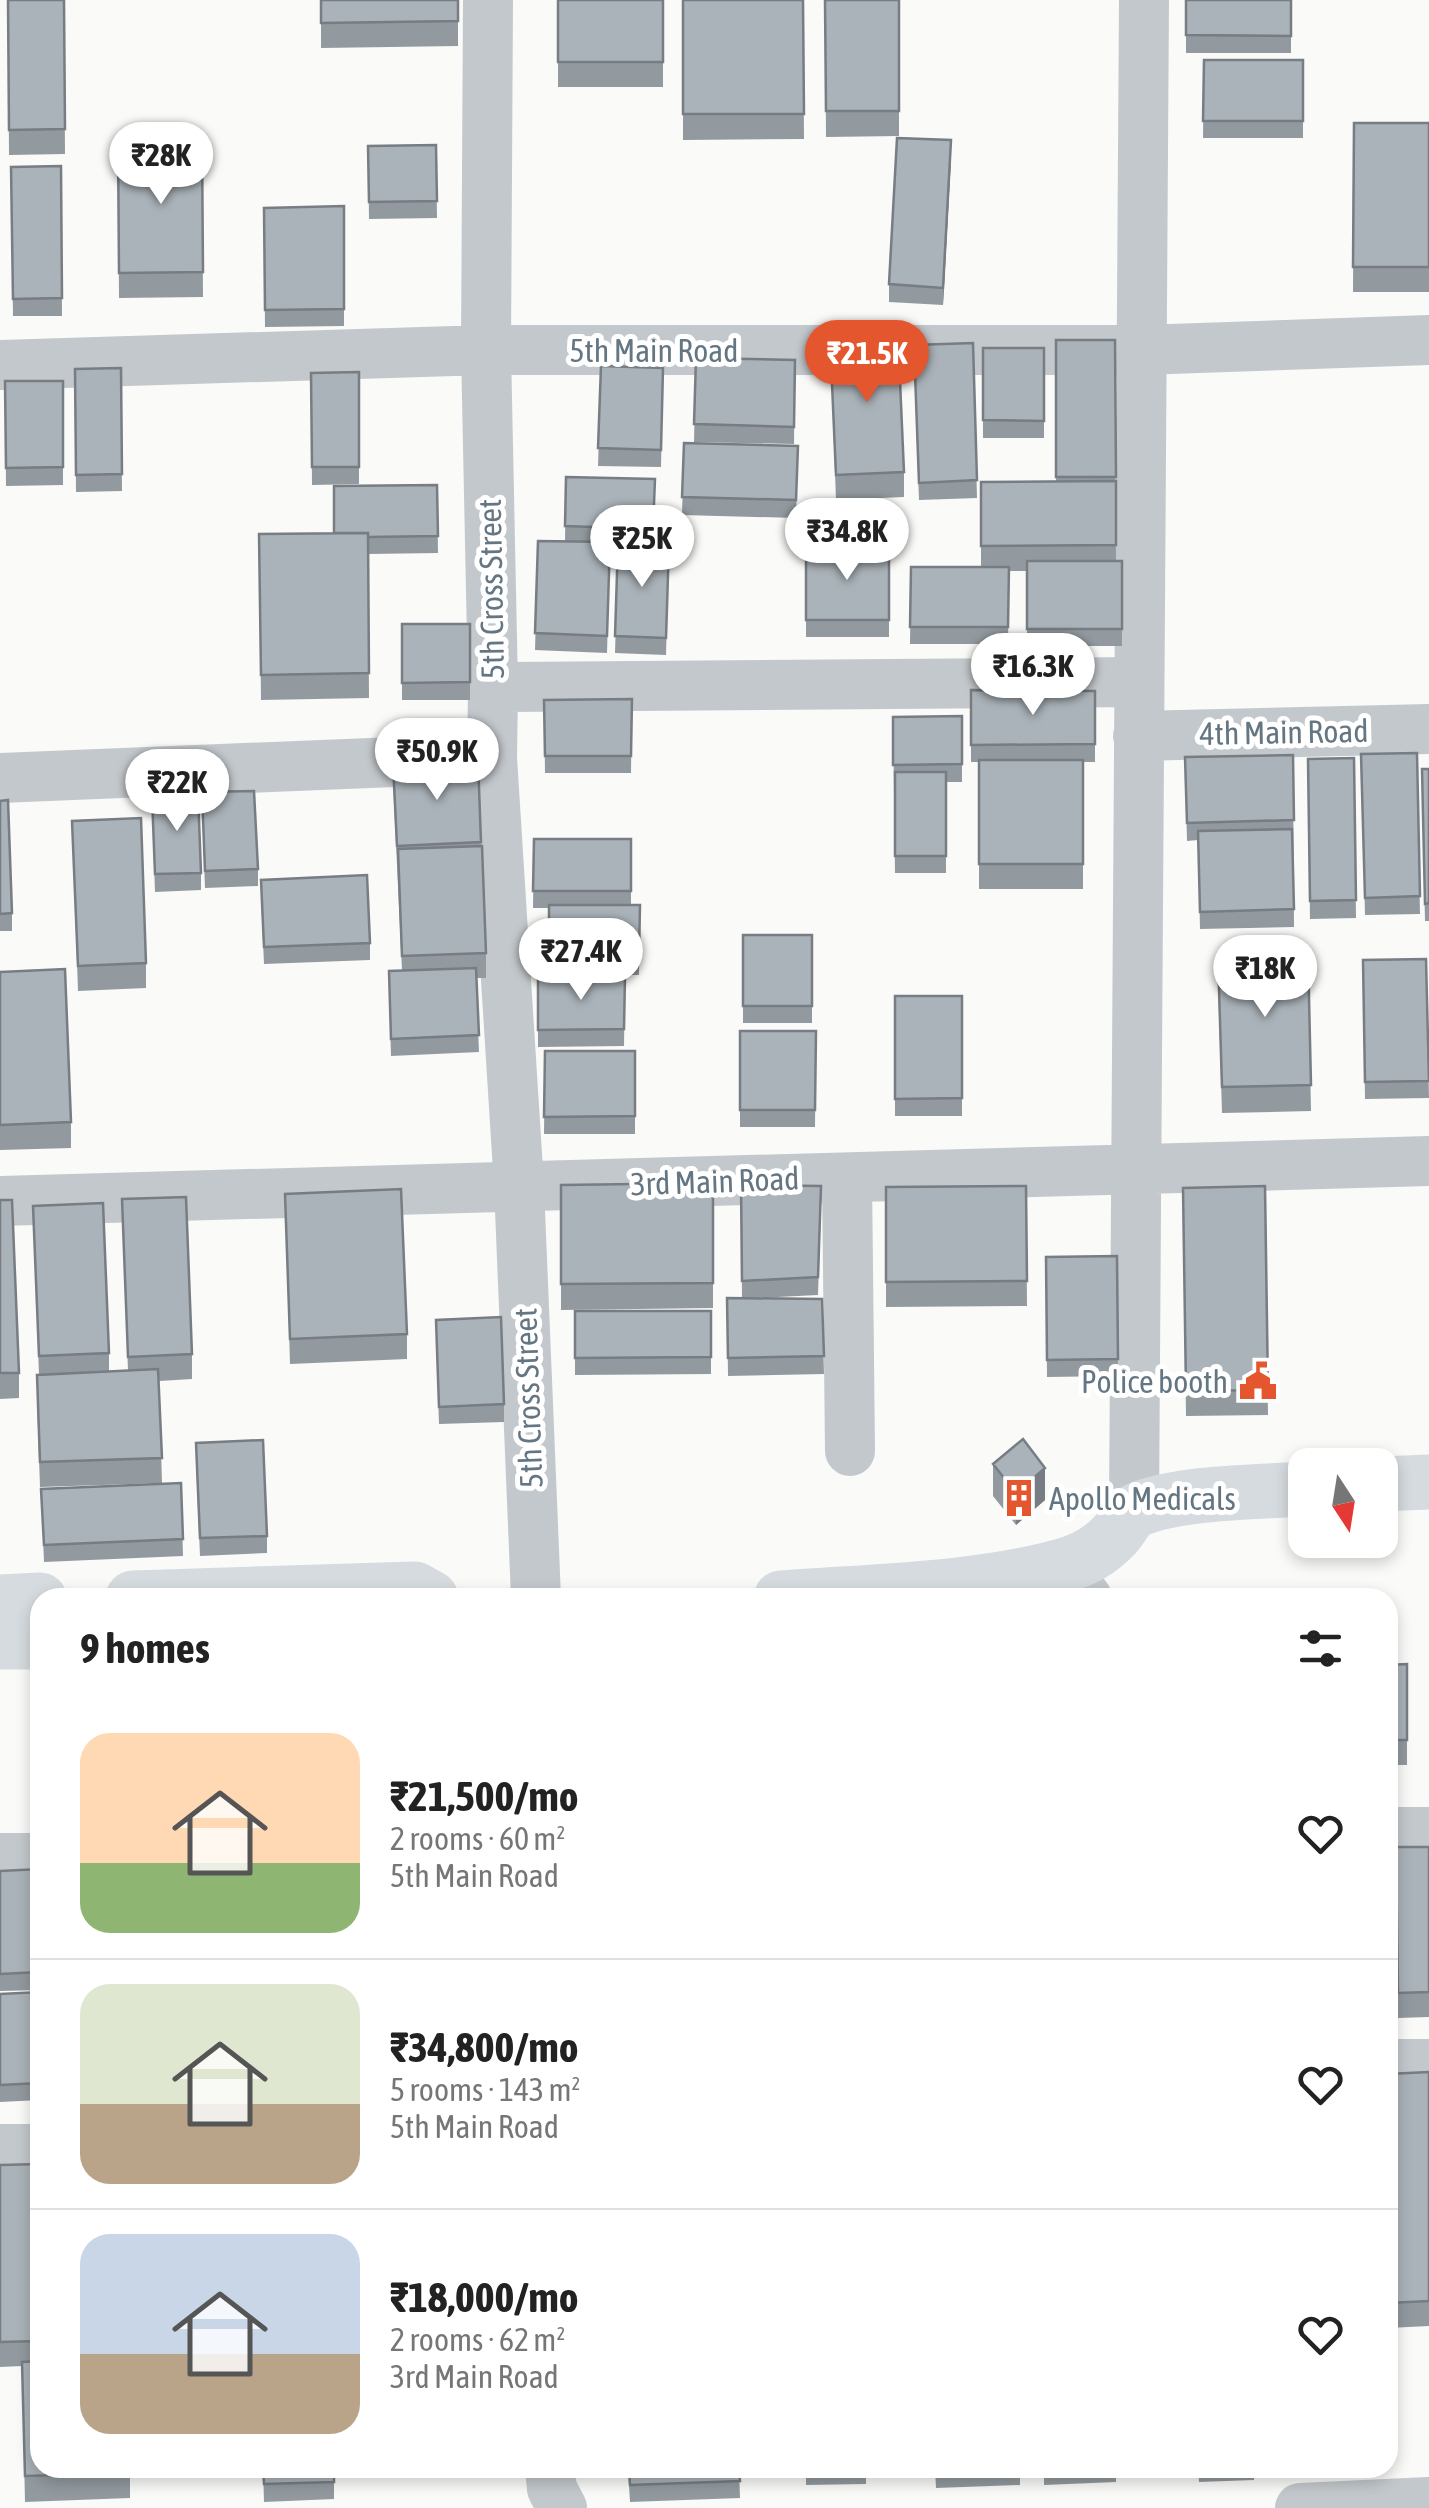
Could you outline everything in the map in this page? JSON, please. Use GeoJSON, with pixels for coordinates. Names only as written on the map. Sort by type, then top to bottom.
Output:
{"type":"FeatureCollection","features":[{"type":"Feature","properties":{"kind":"main road"},"geometry":{"type":"LineString","coordinates":[[1398,1483],[1429,1482]]}},
{"type":"Feature","properties":{"kind":"main road"},"geometry":{"type":"LineString","coordinates":[[918,1588],[1002,1578],[1074,1582],[1087,1558],[1123,1524],[1174,1499],[1288,1490]]}},
{"type":"Feature","properties":{"kind":"main road"},"geometry":{"type":"LineString","coordinates":[[1398,1513],[1429,1514]]}},
{"type":"Feature","properties":{"kind":"main road"},"geometry":{"type":"LineString","coordinates":[[1123,1524],[1288,1517]]}},
{"type":"Feature","properties":{"kind":"main road"},"geometry":{"type":"LineString","coordinates":[[0,1602],[30,1600]]}},
{"type":"Feature","properties":{"kind":"main road"},"geometry":{"type":"LineString","coordinates":[[0,1642],[30,1642]]}},
{"type":"Feature","properties":{"kind":"street","name":"5th Cross Street"},"geometry":{"type":"LineString","coordinates":[[488,0],[486,350],[492,758],[518,1186],[536,1588]]}},
{"type":"Feature","properties":{"kind":"street"},"geometry":{"type":"LineString","coordinates":[[1123,1524],[1135,1169],[1144,0]]}},
{"type":"Feature","properties":{"kind":"street","name":"5th Main Road"},"geometry":{"type":"LineString","coordinates":[[0,365],[486,350],[1141,350],[1429,340]]}},
{"type":"Feature","properties":{"kind":"street"},"geometry":{"type":"LineString","coordinates":[[493,686],[1139,682]]}},
{"type":"Feature","properties":{"kind":"street","name":"4th Main Road"},"geometry":{"type":"LineString","coordinates":[[1138,736],[1429,728]]}},
{"type":"Feature","properties":{"kind":"street"},"geometry":{"type":"LineString","coordinates":[[0,778],[492,758]]}},
{"type":"Feature","properties":{"kind":"street","name":"3rd Main Road"},"geometry":{"type":"LineString","coordinates":[[0,1201],[1429,1161]]}},
{"type":"Feature","properties":{"kind":"street"},"geometry":{"type":"LineString","coordinates":[[847,1178],[850,1450]]}},
{"type":"Feature","properties":{"kind":"street"},"geometry":{"type":"LineString","coordinates":[[1398,1832],[1429,1832]]}},
{"type":"Feature","properties":{"kind":"street"},"geometry":{"type":"LineString","coordinates":[[0,1858],[30,1858]]}},
{"type":"Feature","properties":{"kind":"street"},"geometry":{"type":"LineString","coordinates":[[1398,2064],[1429,2064]]}},
{"type":"Feature","properties":{"kind":"street"},"geometry":{"type":"LineString","coordinates":[[0,2148],[30,2148]]}},
{"type":"Feature","properties":{"kind":"street"},"geometry":{"type":"LineString","coordinates":[[551,2478],[562,2508]]}},
{"type":"Feature","properties":{"kind":"street"},"geometry":{"type":"LineString","coordinates":[[1300,2508],[1429,2502]]}},
{"type":"Feature","properties":{"kind":"building"},"geometry":{"type":"Polygon","coordinates":[[[8,0],[64,0],[65,129],[9,130],[8,0]]]}},
{"type":"Feature","properties":{"kind":"building"},"geometry":{"type":"Polygon","coordinates":[[[321,0],[458,0],[458,21],[321,23],[321,0]]]}},
{"type":"Feature","properties":{"kind":"building"},"geometry":{"type":"Polygon","coordinates":[[[558,0],[663,0],[663,62],[558,62],[558,0]]]}},
{"type":"Feature","properties":{"kind":"building"},"geometry":{"type":"Polygon","coordinates":[[[683,0],[803,0],[804,114],[683,114],[683,0]]]}},
{"type":"Feature","properties":{"kind":"building"},"geometry":{"type":"Polygon","coordinates":[[[825,0],[899,0],[899,111],[826,111],[825,0]]]}},
{"type":"Feature","properties":{"kind":"building"},"geometry":{"type":"Polygon","coordinates":[[[1186,0],[1291,0],[1291,36],[1186,35],[1186,0]]]}},
{"type":"Feature","properties":{"kind":"building"},"geometry":{"type":"Polygon","coordinates":[[[1204,60],[1303,60],[1303,121],[1203,121],[1204,60]]]}},
{"type":"Feature","properties":{"kind":"building"},"geometry":{"type":"Polygon","coordinates":[[[1354,123],[1429,123],[1429,267],[1353,267],[1354,123]]]}},
{"type":"Feature","properties":{"kind":"building"},"geometry":{"type":"Polygon","coordinates":[[[897,138],[951,140],[943,288],[889,284],[897,138]]]}},
{"type":"Feature","properties":{"kind":"building"},"geometry":{"type":"Polygon","coordinates":[[[202,141],[203,272],[119,273],[118,142],[202,141]]]}},
{"type":"Feature","properties":{"kind":"building"},"geometry":{"type":"Polygon","coordinates":[[[436,145],[437,201],[369,202],[368,146],[436,145]]]}},
{"type":"Feature","properties":{"kind":"building"},"geometry":{"type":"Polygon","coordinates":[[[61,166],[62,298],[13,299],[11,167],[61,166]]]}},
{"type":"Feature","properties":{"kind":"building"},"geometry":{"type":"Polygon","coordinates":[[[344,206],[344,309],[265,310],[264,208],[344,206]]]}},
{"type":"Feature","properties":{"kind":"building"},"geometry":{"type":"Polygon","coordinates":[[[898,335],[904,472],[836,475],[830,338],[898,335]]]}},
{"type":"Feature","properties":{"kind":"building"},"geometry":{"type":"Polygon","coordinates":[[[1056,340],[1115,340],[1116,477],[1056,477],[1056,340]]]}},
{"type":"Feature","properties":{"kind":"building"},"geometry":{"type":"Polygon","coordinates":[[[973,343],[977,480],[919,483],[914,345],[973,343]]]}},
{"type":"Feature","properties":{"kind":"building"},"geometry":{"type":"Polygon","coordinates":[[[983,348],[1044,348],[1044,421],[983,420],[983,348]]]}},
{"type":"Feature","properties":{"kind":"building"},"geometry":{"type":"Polygon","coordinates":[[[696,358],[795,360],[794,427],[694,424],[696,358]]]}},
{"type":"Feature","properties":{"kind":"building"},"geometry":{"type":"Polygon","coordinates":[[[601,366],[663,368],[661,450],[598,448],[601,366]]]}},
{"type":"Feature","properties":{"kind":"building"},"geometry":{"type":"Polygon","coordinates":[[[121,368],[122,474],[76,475],[75,369],[121,368]]]}},
{"type":"Feature","properties":{"kind":"building"},"geometry":{"type":"Polygon","coordinates":[[[359,372],[359,467],[312,467],[311,373],[359,372]]]}},
{"type":"Feature","properties":{"kind":"building"},"geometry":{"type":"Polygon","coordinates":[[[5,381],[63,381],[63,467],[6,468],[5,381]]]}},
{"type":"Feature","properties":{"kind":"building"},"geometry":{"type":"Polygon","coordinates":[[[684,443],[798,446],[796,500],[682,497],[684,443]]]}},
{"type":"Feature","properties":{"kind":"building"},"geometry":{"type":"Polygon","coordinates":[[[566,477],[655,479],[653,529],[565,526],[566,477]]]}},
{"type":"Feature","properties":{"kind":"building"},"geometry":{"type":"Polygon","coordinates":[[[1116,481],[1116,545],[981,546],[981,482],[1116,481]]]}},
{"type":"Feature","properties":{"kind":"building"},"geometry":{"type":"Polygon","coordinates":[[[437,485],[438,536],[368,537],[368,533],[334,533],[334,486],[437,485]]]}},
{"type":"Feature","properties":{"kind":"building"},"geometry":{"type":"Polygon","coordinates":[[[368,533],[369,673],[261,675],[259,534],[368,533]]]}},
{"type":"Feature","properties":{"kind":"building"},"geometry":{"type":"Polygon","coordinates":[[[538,541],[610,542],[607,636],[535,633],[538,541]]]}},
{"type":"Feature","properties":{"kind":"building"},"geometry":{"type":"Polygon","coordinates":[[[618,542],[669,544],[666,638],[615,636],[618,542]]]}},
{"type":"Feature","properties":{"kind":"building"},"geometry":{"type":"Polygon","coordinates":[[[806,545],[889,546],[889,620],[806,620],[806,545]]]}},
{"type":"Feature","properties":{"kind":"building"},"geometry":{"type":"Polygon","coordinates":[[[1027,561],[1122,561],[1122,629],[1027,629],[1027,561]]]}},
{"type":"Feature","properties":{"kind":"building"},"geometry":{"type":"Polygon","coordinates":[[[911,567],[1009,567],[1008,627],[910,627],[911,567]]]}},
{"type":"Feature","properties":{"kind":"building"},"geometry":{"type":"Polygon","coordinates":[[[402,624],[470,624],[470,682],[402,683],[402,624]]]}},
{"type":"Feature","properties":{"kind":"building"},"geometry":{"type":"Polygon","coordinates":[[[971,690],[1095,691],[1095,744],[971,745],[971,690]]]}},
{"type":"Feature","properties":{"kind":"building"},"geometry":{"type":"Polygon","coordinates":[[[632,699],[631,756],[545,756],[544,700],[632,699]]]}},
{"type":"Feature","properties":{"kind":"building"},"geometry":{"type":"Polygon","coordinates":[[[962,716],[962,764],[893,765],[893,717],[962,716]]]}},
{"type":"Feature","properties":{"kind":"building"},"geometry":{"type":"Polygon","coordinates":[[[1417,753],[1420,896],[1365,898],[1361,754],[1417,753]]]}},
{"type":"Feature","properties":{"kind":"building"},"geometry":{"type":"Polygon","coordinates":[[[1293,755],[1294,820],[1187,823],[1185,757],[1293,755]]]}},
{"type":"Feature","properties":{"kind":"building"},"geometry":{"type":"Polygon","coordinates":[[[1354,758],[1356,900],[1310,901],[1308,759],[1354,758]]]}},
{"type":"Feature","properties":{"kind":"building"},"geometry":{"type":"Polygon","coordinates":[[[478,760],[481,842],[397,846],[393,763],[478,760]]]}},
{"type":"Feature","properties":{"kind":"building"},"geometry":{"type":"Polygon","coordinates":[[[979,760],[1083,760],[1083,864],[979,864],[979,760]]]}},
{"type":"Feature","properties":{"kind":"building"},"geometry":{"type":"Polygon","coordinates":[[[1422,769],[1429,769],[1429,903],[1425,904],[1422,769]]]}},
{"type":"Feature","properties":{"kind":"building"},"geometry":{"type":"Polygon","coordinates":[[[895,772],[946,772],[946,856],[895,856],[895,772]]]}},
{"type":"Feature","properties":{"kind":"building"},"geometry":{"type":"Polygon","coordinates":[[[254,791],[258,869],[205,871],[202,792],[254,791]]]}},
{"type":"Feature","properties":{"kind":"building"},"geometry":{"type":"Polygon","coordinates":[[[198,794],[201,873],[155,874],[152,796],[198,794]]]}},
{"type":"Feature","properties":{"kind":"building"},"geometry":{"type":"Polygon","coordinates":[[[8,800],[12,913],[0,914],[0,801],[8,800]]]}},
{"type":"Feature","properties":{"kind":"building"},"geometry":{"type":"Polygon","coordinates":[[[141,818],[146,963],[78,966],[72,821],[141,818]]]}},
{"type":"Feature","properties":{"kind":"building"},"geometry":{"type":"Polygon","coordinates":[[[1292,829],[1294,909],[1200,912],[1198,831],[1292,829]]]}},
{"type":"Feature","properties":{"kind":"building"},"geometry":{"type":"Polygon","coordinates":[[[534,839],[631,839],[631,891],[533,891],[534,839]]]}},
{"type":"Feature","properties":{"kind":"building"},"geometry":{"type":"Polygon","coordinates":[[[482,846],[486,953],[402,956],[398,849],[482,846]]]}},
{"type":"Feature","properties":{"kind":"building"},"geometry":{"type":"Polygon","coordinates":[[[367,875],[370,943],[264,947],[261,880],[367,875]]]}},
{"type":"Feature","properties":{"kind":"building"},"geometry":{"type":"Polygon","coordinates":[[[549,905],[640,905],[639,957],[549,957],[549,905]]]}},
{"type":"Feature","properties":{"kind":"building"},"geometry":{"type":"Polygon","coordinates":[[[743,935],[812,935],[812,1006],[743,1006],[743,935]]]}},
{"type":"Feature","properties":{"kind":"building"},"geometry":{"type":"Polygon","coordinates":[[[1308,953],[1311,1085],[1222,1087],[1218,956],[1308,953]]]}},
{"type":"Feature","properties":{"kind":"building"},"geometry":{"type":"Polygon","coordinates":[[[1426,959],[1429,1081],[1365,1082],[1363,960],[1426,959]]]}},
{"type":"Feature","properties":{"kind":"building"},"geometry":{"type":"Polygon","coordinates":[[[476,968],[479,1035],[391,1039],[389,971],[476,968]]]}},
{"type":"Feature","properties":{"kind":"building"},"geometry":{"type":"Polygon","coordinates":[[[65,969],[71,1122],[0,1125],[0,972],[65,969]]]}},
{"type":"Feature","properties":{"kind":"building"},"geometry":{"type":"Polygon","coordinates":[[[538,977],[625,977],[624,1029],[538,1030],[538,977]]]}},
{"type":"Feature","properties":{"kind":"building"},"geometry":{"type":"Polygon","coordinates":[[[895,996],[962,996],[962,1098],[895,1099],[895,996]]]}},
{"type":"Feature","properties":{"kind":"building"},"geometry":{"type":"Polygon","coordinates":[[[740,1031],[816,1031],[815,1110],[740,1110],[740,1031]]]}},
{"type":"Feature","properties":{"kind":"building"},"geometry":{"type":"Polygon","coordinates":[[[545,1051],[635,1051],[635,1116],[544,1117],[545,1051]]]}},
{"type":"Feature","properties":{"kind":"building"},"geometry":{"type":"Polygon","coordinates":[[[713,1183],[713,1283],[561,1284],[561,1185],[713,1183]]]}},
{"type":"Feature","properties":{"kind":"building"},"geometry":{"type":"Polygon","coordinates":[[[741,1185],[821,1186],[818,1277],[742,1281],[741,1185]]]}},
{"type":"Feature","properties":{"kind":"building"},"geometry":{"type":"Polygon","coordinates":[[[1026,1186],[1027,1281],[886,1282],[886,1187],[1026,1186]]]}},
{"type":"Feature","properties":{"kind":"building"},"geometry":{"type":"Polygon","coordinates":[[[1265,1186],[1268,1390],[1186,1391],[1183,1188],[1265,1186]]]}},
{"type":"Feature","properties":{"kind":"building"},"geometry":{"type":"Polygon","coordinates":[[[401,1189],[407,1334],[290,1339],[285,1194],[401,1189]]]}},
{"type":"Feature","properties":{"kind":"building"},"geometry":{"type":"Polygon","coordinates":[[[186,1197],[192,1354],[128,1357],[122,1199],[186,1197]]]}},
{"type":"Feature","properties":{"kind":"building"},"geometry":{"type":"Polygon","coordinates":[[[0,1200],[12,1200],[19,1373],[0,1373],[0,1200]]]}},
{"type":"Feature","properties":{"kind":"building"},"geometry":{"type":"Polygon","coordinates":[[[103,1203],[109,1353],[39,1356],[33,1206],[103,1203]]]}},
{"type":"Feature","properties":{"kind":"building"},"geometry":{"type":"Polygon","coordinates":[[[1117,1256],[1118,1359],[1047,1360],[1046,1257],[1117,1256]]]}},
{"type":"Feature","properties":{"kind":"building"},"geometry":{"type":"Polygon","coordinates":[[[727,1298],[822,1299],[824,1356],[728,1358],[727,1298]]]}},
{"type":"Feature","properties":{"kind":"building"},"geometry":{"type":"Polygon","coordinates":[[[575,1311],[711,1311],[711,1357],[575,1358],[575,1311]]]}},
{"type":"Feature","properties":{"kind":"building"},"geometry":{"type":"Polygon","coordinates":[[[501,1317],[504,1404],[439,1407],[436,1320],[501,1317]]]}},
{"type":"Feature","properties":{"kind":"building"},"geometry":{"type":"Polygon","coordinates":[[[158,1369],[162,1458],[40,1462],[37,1375],[158,1369]]]}},
{"type":"Feature","properties":{"kind":"building"},"geometry":{"type":"Polygon","coordinates":[[[1023,1439],[1045,1468],[1016,1493],[993,1464],[1023,1439]]]}},
{"type":"Feature","properties":{"kind":"building"},"geometry":{"type":"Polygon","coordinates":[[[263,1440],[267,1536],[200,1538],[196,1443],[263,1440]]]}},
{"type":"Feature","properties":{"kind":"building"},"geometry":{"type":"Polygon","coordinates":[[[181,1483],[183,1539],[44,1545],[41,1489],[181,1483]]]}},
{"type":"Feature","properties":{"kind":"building"},"geometry":{"type":"Polygon","coordinates":[[[1398,1664],[1407,1664],[1407,1740],[1398,1740],[1398,1664]]]}},
{"type":"Feature","properties":{"kind":"building"},"geometry":{"type":"Polygon","coordinates":[[[1398,1847],[1429,1847],[1429,1992],[1398,1993],[1398,1847]]]}},
{"type":"Feature","properties":{"kind":"building"},"geometry":{"type":"Polygon","coordinates":[[[30,1870],[30,1972],[0,1974],[0,1871],[30,1870]]]}},
{"type":"Feature","properties":{"kind":"building"},"geometry":{"type":"Polygon","coordinates":[[[30,1992],[30,2084],[0,2085],[0,1994],[30,1992]]]}},
{"type":"Feature","properties":{"kind":"building"},"geometry":{"type":"Polygon","coordinates":[[[1429,2072],[1429,2301],[1398,2303],[1398,2074],[1429,2072]]]}},
{"type":"Feature","properties":{"kind":"building"},"geometry":{"type":"Polygon","coordinates":[[[30,2164],[30,2341],[0,2342],[0,2165],[30,2164]]]}},
{"type":"Feature","properties":{"kind":"building"},"geometry":{"type":"Polygon","coordinates":[[[22,2362],[30,2362],[30,2476],[25,2476],[22,2362]]]}},
{"type":"Feature","properties":{"kind":"building"},"geometry":{"type":"Polygon","coordinates":[[[264,2478],[334,2478],[334,2482],[264,2484],[264,2478]]]}},
{"type":"Feature","properties":{"kind":"building"},"geometry":{"type":"Polygon","coordinates":[[[630,2478],[740,2481],[630,2485],[630,2478]]]}},
{"type":"Feature","properties":{"kind":"place","name":"Police booth"},"geometry":{"type":"Point","coordinates":[1258,1381]}},
{"type":"Feature","properties":{"kind":"place","name":"Apollo Medicals"},"geometry":{"type":"Point","coordinates":[1019,1498]}}]}
